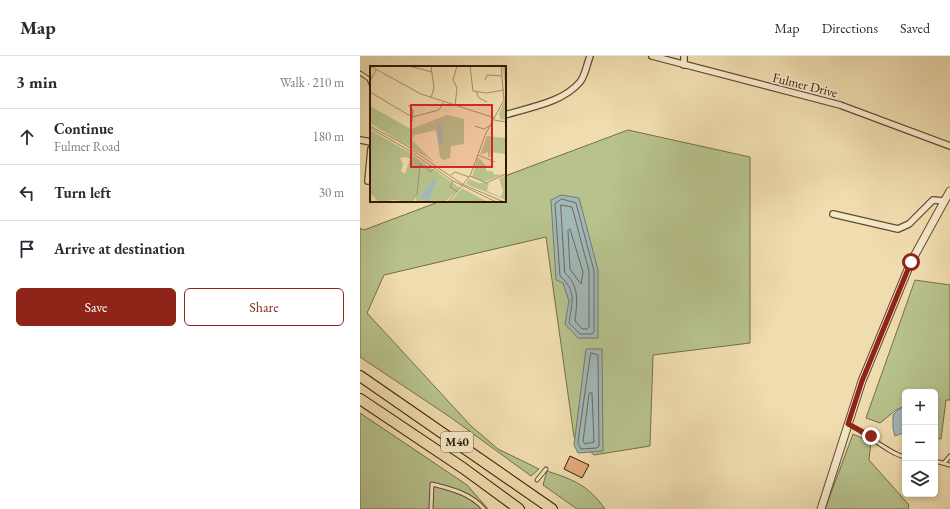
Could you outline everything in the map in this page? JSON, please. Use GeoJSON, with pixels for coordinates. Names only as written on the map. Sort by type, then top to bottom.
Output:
{"type":"FeatureCollection","features":[{"type":"Feature","properties":{"kind":"highway","name":"M40"},"geometry":{"type":"LineString","coordinates":[[360,376],[552,509]]}},
{"type":"Feature","properties":{"kind":"highway","name":"M40"},"geometry":{"type":"LineString","coordinates":[[360,399],[463,468],[519,509]]}},
{"type":"Feature","properties":{"kind":"street"},"geometry":{"type":"LineString","coordinates":[[506,115],[549,102],[566,95],[581,81],[590,56]]}},
{"type":"Feature","properties":{"kind":"street","name":"Fulmer Drive"},"geometry":{"type":"LineString","coordinates":[[652,56],[840,105],[950,146]]}},
{"type":"Feature","properties":{"kind":"street"},"geometry":{"type":"LineString","coordinates":[[684,56],[684,65]]}},
{"type":"Feature","properties":{"kind":"street"},"geometry":{"type":"LineString","coordinates":[[360,140],[370,142]]}},
{"type":"Feature","properties":{"kind":"street"},"geometry":{"type":"LineString","coordinates":[[368,181],[370,160]]}},
{"type":"Feature","properties":{"kind":"street"},"geometry":{"type":"LineString","coordinates":[[821,509],[862,381],[911,262],[950,191]]}},
{"type":"Feature","properties":{"kind":"street"},"geometry":{"type":"LineString","coordinates":[[832,214],[898,229],[910,224],[933,200],[944,201]]}},
{"type":"Feature","properties":{"kind":"lane"},"geometry":{"type":"LineString","coordinates":[[360,73],[369,79],[370,82]]}},
{"type":"Feature","properties":{"kind":"lane"},"geometry":{"type":"LineString","coordinates":[[848,424],[871,436],[898,456],[902,457]]}},
{"type":"Feature","properties":{"kind":"lane"},"geometry":{"type":"LineString","coordinates":[[944,464],[950,456]]}},
{"type":"Feature","properties":{"kind":"lane"},"geometry":{"type":"LineString","coordinates":[[938,462],[950,465]]}},
{"type":"Feature","properties":{"kind":"lane"},"geometry":{"type":"LineString","coordinates":[[537,480],[546,469]]}},
{"type":"Feature","properties":{"kind":"lane"},"geometry":{"type":"LineString","coordinates":[[431,509],[432,484],[464,494],[484,509]]}},
{"type":"Feature","properties":{"kind":"green space"},"geometry":{"type":"Polygon","coordinates":[[[628,130],[750,157],[750,343],[653,355],[650,446],[594,455],[574,437],[546,237],[384,275],[367,313],[471,426],[498,449],[539,469],[531,476],[450,417],[360,357],[360,228],[364,230],[438,202],[506,202],[506,176],[628,130]]]}},
{"type":"Feature","properties":{"kind":"green space"},"geometry":{"type":"Polygon","coordinates":[[[915,280],[950,285],[950,400],[946,400],[941,439],[938,438],[938,389],[902,389],[902,407],[896,410],[880,423],[866,418],[915,280]]]}},
{"type":"Feature","properties":{"kind":"green space"},"geometry":{"type":"Polygon","coordinates":[[[360,413],[467,485],[488,509],[360,509],[360,413]]]}},
{"type":"Feature","properties":{"kind":"green space"},"geometry":{"type":"Polygon","coordinates":[[[853,434],[871,442],[869,460],[909,505],[908,509],[825,509],[853,434]]]}},
{"type":"Feature","properties":{"kind":"green space"},"geometry":{"type":"Polygon","coordinates":[[[547,471],[580,484],[593,494],[605,509],[577,509],[543,485],[547,471]]]}},
{"type":"Feature","properties":{"kind":"water"},"geometry":{"type":"Polygon","coordinates":[[[561,195],[579,198],[598,270],[598,338],[578,338],[565,324],[569,301],[563,283],[556,280],[551,200],[561,195]]]}},
{"type":"Feature","properties":{"kind":"water"},"geometry":{"type":"Polygon","coordinates":[[[586,349],[602,349],[603,451],[578,453],[574,445],[586,349]]]}},
{"type":"Feature","properties":{"kind":"water"},"geometry":{"type":"Polygon","coordinates":[[[900,408],[902,409],[902,433],[895,436],[893,428],[893,415],[900,408]]]}},
{"type":"Feature","properties":{"kind":"building"},"geometry":{"type":"Polygon","coordinates":[[[570,456],[589,465],[582,478],[564,469],[570,456]]]}},
{"type":"Feature","properties":{"kind":"route"},"geometry":{"type":"LineString","coordinates":[[871,436],[848,424],[862,381],[911,262]]}}]}
